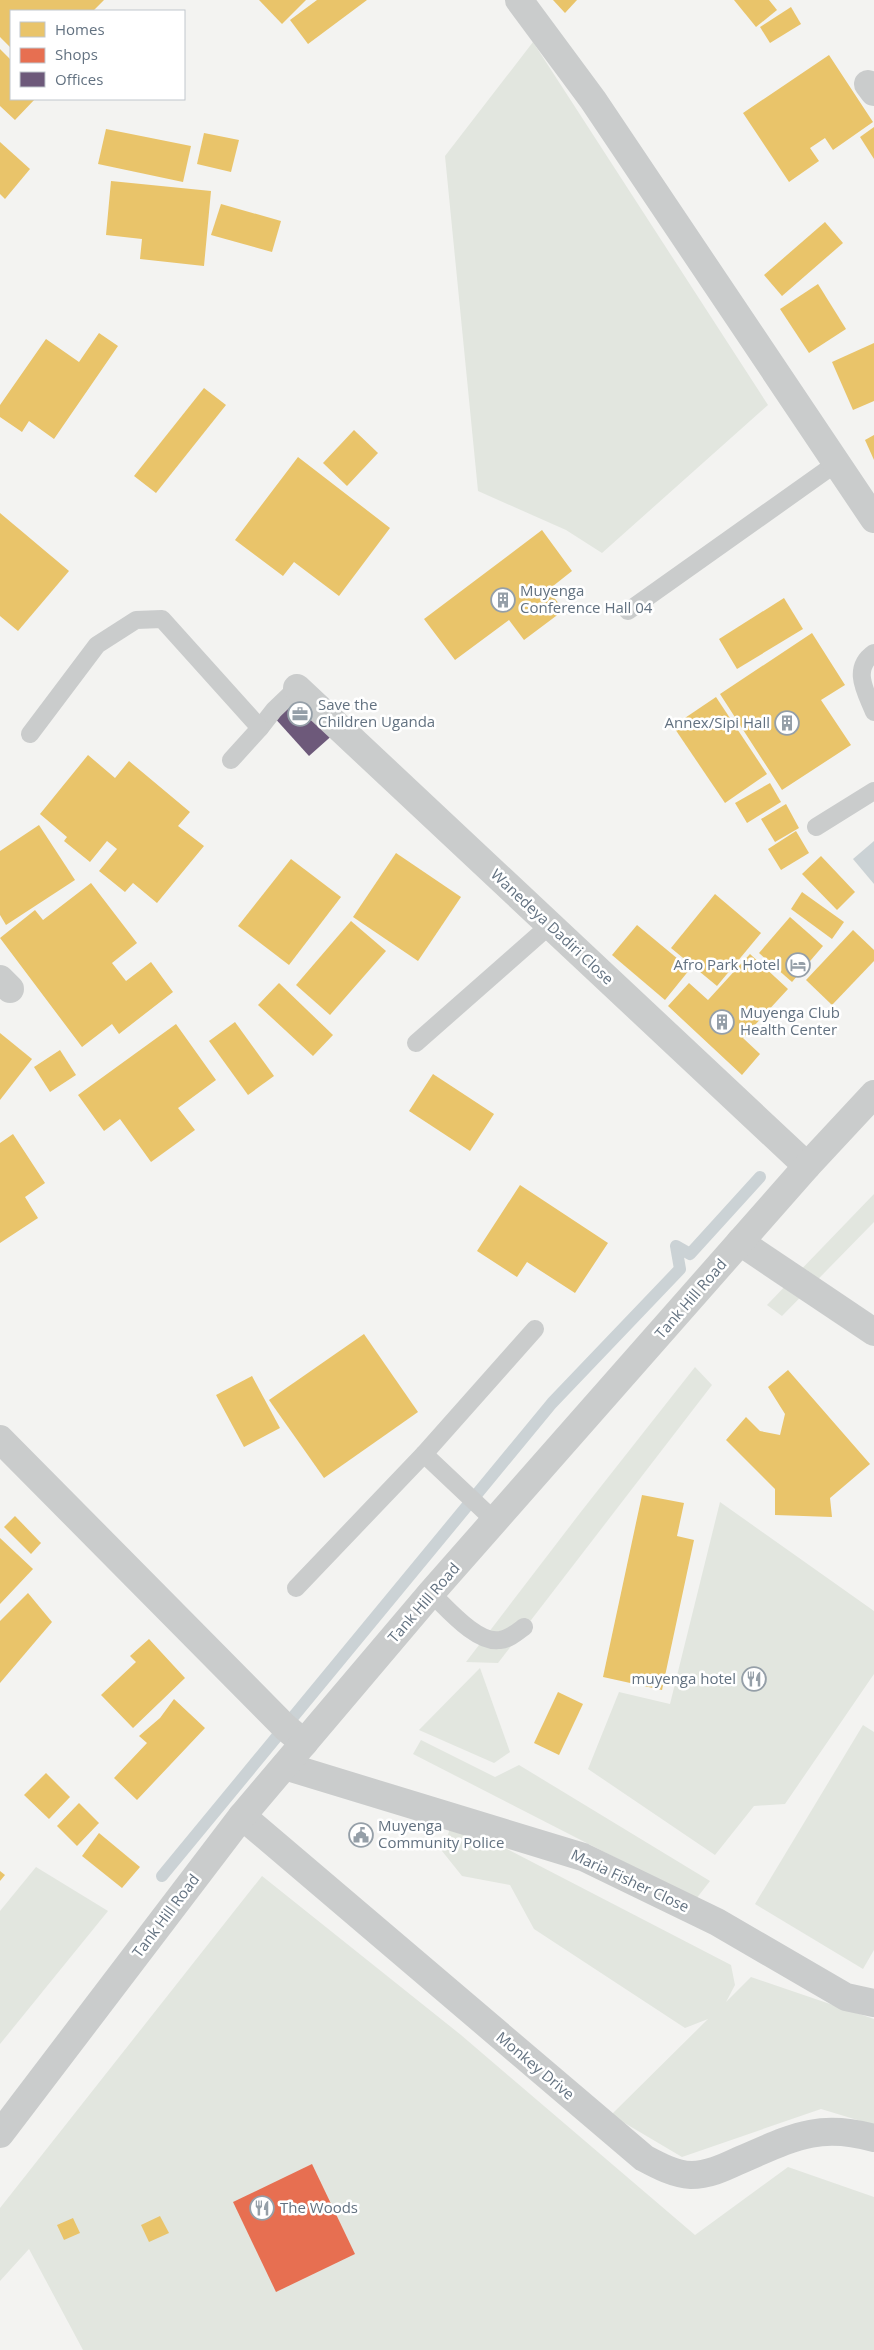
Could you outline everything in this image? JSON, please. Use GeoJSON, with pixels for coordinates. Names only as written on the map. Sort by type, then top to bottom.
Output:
{"type":"FeatureCollection","features":[{"type":"Feature","properties":{"kind":"street"},"geometry":{"type":"LineString","coordinates":[[519,0],[593,100],[838,462],[874,519]]}},
{"type":"Feature","properties":{"kind":"street","name":"Wanedeya Dadiri Close"},"geometry":{"type":"LineString","coordinates":[[297,688],[807,1166]]}},
{"type":"Feature","properties":{"kind":"street","name":"Tank Hill Road"},"geometry":{"type":"LineString","coordinates":[[0,2134],[242,1816],[431,1593],[807,1166],[874,1094]]}},
{"type":"Feature","properties":{"kind":"street"},"geometry":{"type":"LineString","coordinates":[[740,1242],[874,1332]]}},
{"type":"Feature","properties":{"kind":"street"},"geometry":{"type":"LineString","coordinates":[[0,1440],[169,1612],[285,1727],[304,1743]]}},
{"type":"Feature","properties":{"kind":"street","name":"Maria Fisher Close"},"geometry":{"type":"LineString","coordinates":[[285,1766],[583,1857],[717,1922],[846,1997],[874,2003]]}},
{"type":"Feature","properties":{"kind":"street","name":"Monkey Drive"},"geometry":{"type":"LineString","coordinates":[[242,1816],[644,2158],[667,2170],[690,2175],[711,2173],[800,2134],[826,2130],[850,2131],[874,2138]]}},
{"type":"Feature","properties":{"kind":"lane"},"geometry":{"type":"LineString","coordinates":[[628,611],[838,462]]}},
{"type":"Feature","properties":{"kind":"lane"},"geometry":{"type":"LineString","coordinates":[[30,734],[98,645],[136,620],[153,619],[162,619],[260,728]]}},
{"type":"Feature","properties":{"kind":"lane"},"geometry":{"type":"LineString","coordinates":[[874,653],[862,666],[860,679],[874,712]]}},
{"type":"Feature","properties":{"kind":"lane"},"geometry":{"type":"LineString","coordinates":[[231,760],[274,710],[297,688]]}},
{"type":"Feature","properties":{"kind":"lane"},"geometry":{"type":"LineString","coordinates":[[816,827],[874,792]]}},
{"type":"Feature","properties":{"kind":"lane"},"geometry":{"type":"LineString","coordinates":[[416,1043],[550,925]]}},
{"type":"Feature","properties":{"kind":"lane"},"geometry":{"type":"LineString","coordinates":[[296,1588],[424,1454],[535,1329]]}},
{"type":"Feature","properties":{"kind":"lane"},"geometry":{"type":"LineString","coordinates":[[424,1454],[496,1521]]}},
{"type":"Feature","properties":{"kind":"lane"},"geometry":{"type":"LineString","coordinates":[[431,1593],[474,1633],[486,1639],[498,1641],[506,1639],[524,1628]]}},
{"type":"Feature","properties":{"kind":"shaded area"},"geometry":{"type":"Polygon","coordinates":[[[533,42],[768,405],[602,553],[566,530],[478,491],[445,156],[533,42]]]}},
{"type":"Feature","properties":{"kind":"shaded area"},"geometry":{"type":"Polygon","coordinates":[[[874,841],[874,884],[853,859],[874,841]]]}},
{"type":"Feature","properties":{"kind":"shaded area"},"geometry":{"type":"Polygon","coordinates":[[[874,1194],[874,1222],[782,1316],[767,1305],[874,1194]]]}},
{"type":"Feature","properties":{"kind":"shaded area"},"geometry":{"type":"Polygon","coordinates":[[[695,1367],[712,1385],[498,1663],[466,1662],[580,1513],[695,1367]]]}},
{"type":"Feature","properties":{"kind":"shaded area"},"geometry":{"type":"Polygon","coordinates":[[[720,1502],[874,1611],[874,1674],[785,1804],[754,1806],[715,1855],[588,1769],[619,1692],[670,1704],[720,1502]]]}},
{"type":"Feature","properties":{"kind":"shaded area"},"geometry":{"type":"Polygon","coordinates":[[[480,1668],[510,1752],[494,1763],[419,1730],[480,1668]]]}},
{"type":"Feature","properties":{"kind":"shaded area"},"geometry":{"type":"Polygon","coordinates":[[[863,1725],[874,1732],[874,1950],[863,1969],[755,1904],[863,1725]]]}},
{"type":"Feature","properties":{"kind":"shaded area"},"geometry":{"type":"Polygon","coordinates":[[[421,1740],[495,1777],[519,1765],[710,1881],[696,1899],[413,1754],[421,1740]]]}},
{"type":"Feature","properties":{"kind":"shaded area"},"geometry":{"type":"Polygon","coordinates":[[[451,1826],[505,1848],[731,1965],[735,1985],[726,2002],[751,1977],[874,2019],[874,2125],[821,2109],[682,2157],[611,2115],[708,2019],[685,2028],[534,1929],[510,1885],[462,1876],[442,1851],[451,1826]]]}},
{"type":"Feature","properties":{"kind":"shaded area"},"geometry":{"type":"Polygon","coordinates":[[[36,1867],[108,1911],[0,2044],[0,1911],[36,1867]]]}},
{"type":"Feature","properties":{"kind":"shaded area"},"geometry":{"type":"Polygon","coordinates":[[[262,1876],[461,2035],[695,2235],[788,2167],[874,2197],[874,2350],[83,2350],[29,2249],[0,2281],[0,2208],[262,1876]]]}},
{"type":"Feature","properties":{"kind":"building: Homes"},"geometry":{"type":"Polygon","coordinates":[[[0,0],[104,0],[94,10],[10,10],[10,47],[0,37],[0,0]]]}},
{"type":"Feature","properties":{"kind":"building: Homes"},"geometry":{"type":"Polygon","coordinates":[[[259,0],[306,0],[282,24],[259,0]]]}},
{"type":"Feature","properties":{"kind":"building: Homes"},"geometry":{"type":"Polygon","coordinates":[[[317,0],[367,0],[308,44],[290,20],[317,0]]]}},
{"type":"Feature","properties":{"kind":"building: Homes"},"geometry":{"type":"Polygon","coordinates":[[[553,0],[577,0],[565,13],[553,0]]]}},
{"type":"Feature","properties":{"kind":"building: Homes"},"geometry":{"type":"Polygon","coordinates":[[[734,0],[769,0],[777,10],[756,27],[734,0]]]}},
{"type":"Feature","properties":{"kind":"building: Homes"},"geometry":{"type":"Polygon","coordinates":[[[791,7],[801,24],[770,43],[760,27],[791,7]]]}},
{"type":"Feature","properties":{"kind":"building: Homes"},"geometry":{"type":"Polygon","coordinates":[[[0,49],[10,59],[10,100],[34,100],[15,120],[0,106],[0,49]]]}},
{"type":"Feature","properties":{"kind":"building: Homes"},"geometry":{"type":"Polygon","coordinates":[[[829,55],[873,122],[833,150],[825,138],[810,148],[819,161],[789,182],[743,113],[829,55]]]}},
{"type":"Feature","properties":{"kind":"building: Homes"},"geometry":{"type":"Polygon","coordinates":[[[874,127],[874,159],[860,137],[874,127]]]}},
{"type":"Feature","properties":{"kind":"building: Homes"},"geometry":{"type":"Polygon","coordinates":[[[106,129],[191,146],[183,182],[98,164],[106,129]]]}},
{"type":"Feature","properties":{"kind":"building: Homes"},"geometry":{"type":"Polygon","coordinates":[[[204,133],[239,140],[231,172],[197,164],[204,133]]]}},
{"type":"Feature","properties":{"kind":"building: Homes"},"geometry":{"type":"Polygon","coordinates":[[[0,142],[30,169],[5,199],[0,194],[0,142]]]}},
{"type":"Feature","properties":{"kind":"building: Homes"},"geometry":{"type":"Polygon","coordinates":[[[111,181],[211,191],[204,266],[140,259],[142,239],[106,235],[111,181]]]}},
{"type":"Feature","properties":{"kind":"building: Homes"},"geometry":{"type":"Polygon","coordinates":[[[221,204],[281,221],[272,252],[211,235],[221,204]]]}},
{"type":"Feature","properties":{"kind":"building: Homes"},"geometry":{"type":"Polygon","coordinates":[[[825,222],[843,243],[782,296],[764,275],[825,222]]]}},
{"type":"Feature","properties":{"kind":"building: Homes"},"geometry":{"type":"Polygon","coordinates":[[[818,284],[846,329],[809,353],[780,309],[818,284]]]}},
{"type":"Feature","properties":{"kind":"building: Homes"},"geometry":{"type":"Polygon","coordinates":[[[99,333],[118,346],[54,439],[29,421],[22,432],[0,417],[0,405],[46,339],[79,362],[99,333]]]}},
{"type":"Feature","properties":{"kind":"building: Homes"},"geometry":{"type":"Polygon","coordinates":[[[874,343],[874,401],[853,410],[832,362],[874,343]]]}},
{"type":"Feature","properties":{"kind":"building: Homes"},"geometry":{"type":"Polygon","coordinates":[[[204,388],[226,405],[156,493],[134,476],[204,388]]]}},
{"type":"Feature","properties":{"kind":"building: Homes"},"geometry":{"type":"Polygon","coordinates":[[[354,430],[378,453],[347,486],[323,463],[354,430]]]}},
{"type":"Feature","properties":{"kind":"building: Homes"},"geometry":{"type":"Polygon","coordinates":[[[874,435],[874,460],[865,440],[874,435]]]}},
{"type":"Feature","properties":{"kind":"building: Homes"},"geometry":{"type":"Polygon","coordinates":[[[298,457],[390,528],[339,596],[294,562],[283,576],[235,540],[298,457]]]}},
{"type":"Feature","properties":{"kind":"building: Homes"},"geometry":{"type":"Polygon","coordinates":[[[0,513],[69,571],[18,631],[0,616],[0,513]]]}},
{"type":"Feature","properties":{"kind":"building: Homes","name":"Muyenga Conference Hall 04"},"geometry":{"type":"Polygon","coordinates":[[[542,530],[572,571],[548,590],[564,610],[524,640],[509,620],[455,660],[424,619],[542,530]]]}},
{"type":"Feature","properties":{"kind":"building: Homes"},"geometry":{"type":"Polygon","coordinates":[[[784,598],[803,629],[737,669],[719,639],[784,598]]]}},
{"type":"Feature","properties":{"kind":"building: Homes","name":"Annex/Sipi Hall"},"geometry":{"type":"Polygon","coordinates":[[[812,633],[845,685],[821,700],[851,745],[782,790],[720,694],[812,633]]]}},
{"type":"Feature","properties":{"kind":"building: Homes"},"geometry":{"type":"Polygon","coordinates":[[[716,697],[767,774],[725,803],[673,726],[716,697]]]}},
{"type":"Feature","properties":{"kind":"building: Homes"},"geometry":{"type":"Polygon","coordinates":[[[88,755],[115,778],[129,761],[190,812],[178,826],[204,846],[157,903],[133,883],[125,892],[99,871],[117,849],[107,841],[90,862],[64,841],[67,837],[40,814],[88,755]]]}},
{"type":"Feature","properties":{"kind":"building: Homes"},"geometry":{"type":"Polygon","coordinates":[[[770,783],[781,802],[747,823],[735,803],[770,783]]]}},
{"type":"Feature","properties":{"kind":"building: Homes"},"geometry":{"type":"Polygon","coordinates":[[[786,804],[799,828],[775,842],[761,819],[786,804]]]}},
{"type":"Feature","properties":{"kind":"building: Homes"},"geometry":{"type":"Polygon","coordinates":[[[39,825],[75,880],[6,925],[0,915],[0,851],[39,825]]]}},
{"type":"Feature","properties":{"kind":"building: Homes"},"geometry":{"type":"Polygon","coordinates":[[[796,831],[809,853],[781,870],[768,849],[796,831]]]}},
{"type":"Feature","properties":{"kind":"building: Homes"},"geometry":{"type":"Polygon","coordinates":[[[396,853],[461,897],[418,961],[353,917],[396,853]]]}},
{"type":"Feature","properties":{"kind":"building: Homes"},"geometry":{"type":"Polygon","coordinates":[[[821,856],[855,892],[837,910],[802,874],[821,856]]]}},
{"type":"Feature","properties":{"kind":"building: Homes"},"geometry":{"type":"Polygon","coordinates":[[[291,859],[341,897],[289,965],[238,926],[291,859]]]}},
{"type":"Feature","properties":{"kind":"building: Homes"},"geometry":{"type":"Polygon","coordinates":[[[91,883],[137,943],[112,963],[126,981],[151,962],[173,992],[119,1034],[112,1024],[82,1047],[0,938],[35,910],[43,920],[91,883]]]}},
{"type":"Feature","properties":{"kind":"building: Homes"},"geometry":{"type":"Polygon","coordinates":[[[802,892],[844,922],[832,939],[791,909],[802,892]]]}},
{"type":"Feature","properties":{"kind":"building: Homes"},"geometry":{"type":"Polygon","coordinates":[[[715,894],[761,933],[717,986],[671,948],[715,894]]]}},
{"type":"Feature","properties":{"kind":"building: Homes"},"geometry":{"type":"Polygon","coordinates":[[[790,917],[823,946],[792,982],[759,953],[790,917]]]}},
{"type":"Feature","properties":{"kind":"building: Homes"},"geometry":{"type":"Polygon","coordinates":[[[351,921],[386,951],[330,1015],[296,985],[351,921]]]}},
{"type":"Feature","properties":{"kind":"building: Homes"},"geometry":{"type":"Polygon","coordinates":[[[637,925],[690,969],[665,1000],[612,955],[637,925]]]}},
{"type":"Feature","properties":{"kind":"building: Homes"},"geometry":{"type":"Polygon","coordinates":[[[853,930],[874,950],[874,961],[832,1005],[806,980],[853,930]]]}},
{"type":"Feature","properties":{"kind":"building: Homes","name":"Muyenga Club Health Center"},"geometry":{"type":"Polygon","coordinates":[[[750,954],[788,989],[743,1038],[760,1054],[742,1075],[668,1006],[689,983],[708,1000],[750,954]]]}},
{"type":"Feature","properties":{"kind":"building: Homes"},"geometry":{"type":"Polygon","coordinates":[[[279,983],[333,1035],[313,1056],[258,1005],[279,983]]]}},
{"type":"Feature","properties":{"kind":"building: Homes"},"geometry":{"type":"Polygon","coordinates":[[[235,1022],[274,1076],[248,1095],[209,1041],[235,1022]]]}},
{"type":"Feature","properties":{"kind":"building: Homes"},"geometry":{"type":"Polygon","coordinates":[[[176,1024],[216,1080],[178,1108],[195,1130],[151,1162],[120,1119],[104,1131],[78,1095],[176,1024]]]}},
{"type":"Feature","properties":{"kind":"building: Homes"},"geometry":{"type":"Polygon","coordinates":[[[0,1033],[32,1059],[0,1100],[0,1033]]]}},
{"type":"Feature","properties":{"kind":"building: Homes"},"geometry":{"type":"Polygon","coordinates":[[[60,1050],[76,1075],[50,1092],[34,1067],[60,1050]]]}},
{"type":"Feature","properties":{"kind":"building: Homes"},"geometry":{"type":"Polygon","coordinates":[[[433,1074],[494,1114],[470,1151],[409,1111],[433,1074]]]}},
{"type":"Feature","properties":{"kind":"building: Homes"},"geometry":{"type":"Polygon","coordinates":[[[13,1134],[45,1183],[25,1197],[38,1218],[0,1243],[0,1143],[13,1134]]]}},
{"type":"Feature","properties":{"kind":"building: Homes"},"geometry":{"type":"Polygon","coordinates":[[[520,1185],[608,1243],[575,1293],[527,1262],[517,1277],[477,1251],[520,1185]]]}},
{"type":"Feature","properties":{"kind":"building: Homes"},"geometry":{"type":"Polygon","coordinates":[[[364,1334],[418,1412],[324,1478],[269,1400],[364,1334]]]}},
{"type":"Feature","properties":{"kind":"building: Homes"},"geometry":{"type":"Polygon","coordinates":[[[788,1370],[870,1464],[830,1498],[832,1517],[775,1515],[775,1489],[726,1440],[746,1417],[760,1431],[780,1435],[785,1414],[768,1387],[788,1370]]]}},
{"type":"Feature","properties":{"kind":"building: Homes"},"geometry":{"type":"Polygon","coordinates":[[[252,1376],[280,1428],[244,1447],[216,1395],[252,1376]]]}},
{"type":"Feature","properties":{"kind":"building: Homes"},"geometry":{"type":"Polygon","coordinates":[[[642,1495],[684,1503],[677,1536],[694,1540],[662,1690],[603,1677],[642,1495]]]}},
{"type":"Feature","properties":{"kind":"building: Homes"},"geometry":{"type":"Polygon","coordinates":[[[15,1516],[41,1543],[31,1554],[4,1527],[15,1516]]]}},
{"type":"Feature","properties":{"kind":"building: Homes"},"geometry":{"type":"Polygon","coordinates":[[[0,1538],[33,1569],[0,1604],[0,1538]]]}},
{"type":"Feature","properties":{"kind":"building: Homes"},"geometry":{"type":"Polygon","coordinates":[[[28,1593],[52,1622],[0,1683],[0,1621],[28,1593]]]}},
{"type":"Feature","properties":{"kind":"building: Homes"},"geometry":{"type":"Polygon","coordinates":[[[149,1639],[185,1678],[133,1728],[101,1695],[136,1662],[130,1656],[149,1639]]]}},
{"type":"Feature","properties":{"kind":"building: Homes"},"geometry":{"type":"Polygon","coordinates":[[[558,1692],[583,1704],[559,1755],[534,1743],[558,1692]]]}},
{"type":"Feature","properties":{"kind":"building: Homes"},"geometry":{"type":"Polygon","coordinates":[[[174,1699],[205,1728],[137,1800],[114,1778],[147,1743],[139,1736],[160,1718],[174,1699]]]}},
{"type":"Feature","properties":{"kind":"building: Homes"},"geometry":{"type":"Polygon","coordinates":[[[46,1773],[70,1797],[49,1819],[24,1795],[46,1773]]]}},
{"type":"Feature","properties":{"kind":"building: Homes"},"geometry":{"type":"Polygon","coordinates":[[[79,1803],[99,1823],[77,1846],[57,1826],[79,1803]]]}},
{"type":"Feature","properties":{"kind":"building: Homes"},"geometry":{"type":"Polygon","coordinates":[[[99,1833],[140,1867],[122,1888],[82,1856],[99,1833]]]}},
{"type":"Feature","properties":{"kind":"building: Homes"},"geometry":{"type":"Polygon","coordinates":[[[0,1871],[5,1875],[0,1881],[0,1871]]]}},
{"type":"Feature","properties":{"kind":"building: Homes"},"geometry":{"type":"Polygon","coordinates":[[[160,2216],[169,2233],[149,2242],[141,2225],[160,2216]]]}},
{"type":"Feature","properties":{"kind":"building: Homes"},"geometry":{"type":"Polygon","coordinates":[[[73,2218],[80,2233],[64,2240],[57,2225],[73,2218]]]}},
{"type":"Feature","properties":{"kind":"building: Shops"},"geometry":{"type":"Polygon","coordinates":[[[312,2164],[355,2254],[276,2292],[233,2202],[312,2164]]]}},
{"type":"Feature","properties":{"kind":"building: Offices"},"geometry":{"type":"Polygon","coordinates":[[[300,691],[336,732],[309,756],[272,715],[300,691]]]}},
{"type":"Feature","properties":{"kind":"waterway"},"geometry":{"type":"LineString","coordinates":[[162,1876],[552,1403],[680,1269],[676,1246],[690,1254],[760,1177]]}},
{"type":"Feature","properties":{"kind":"place","name":"Muyenga Conference Hall 04"},"geometry":{"type":"Point","coordinates":[503,600]}},
{"type":"Feature","properties":{"kind":"place","name":"Save the Children Uganda"},"geometry":{"type":"Point","coordinates":[300,714]}},
{"type":"Feature","properties":{"kind":"place","name":"Annex/Sipi Hall"},"geometry":{"type":"Point","coordinates":[787,723]}},
{"type":"Feature","properties":{"kind":"place","name":"Afro Park Hotel"},"geometry":{"type":"Point","coordinates":[798,965]}},
{"type":"Feature","properties":{"kind":"place","name":"Muyenga Club Health Center"},"geometry":{"type":"Point","coordinates":[722,1022]}},
{"type":"Feature","properties":{"kind":"place","name":"muyenga hotel"},"geometry":{"type":"Point","coordinates":[754,1679]}},
{"type":"Feature","properties":{"kind":"place","name":"Muyenga Community Police"},"geometry":{"type":"Point","coordinates":[361,1835]}},
{"type":"Feature","properties":{"kind":"place","name":"The Woods"},"geometry":{"type":"Point","coordinates":[262,2208]}}]}
